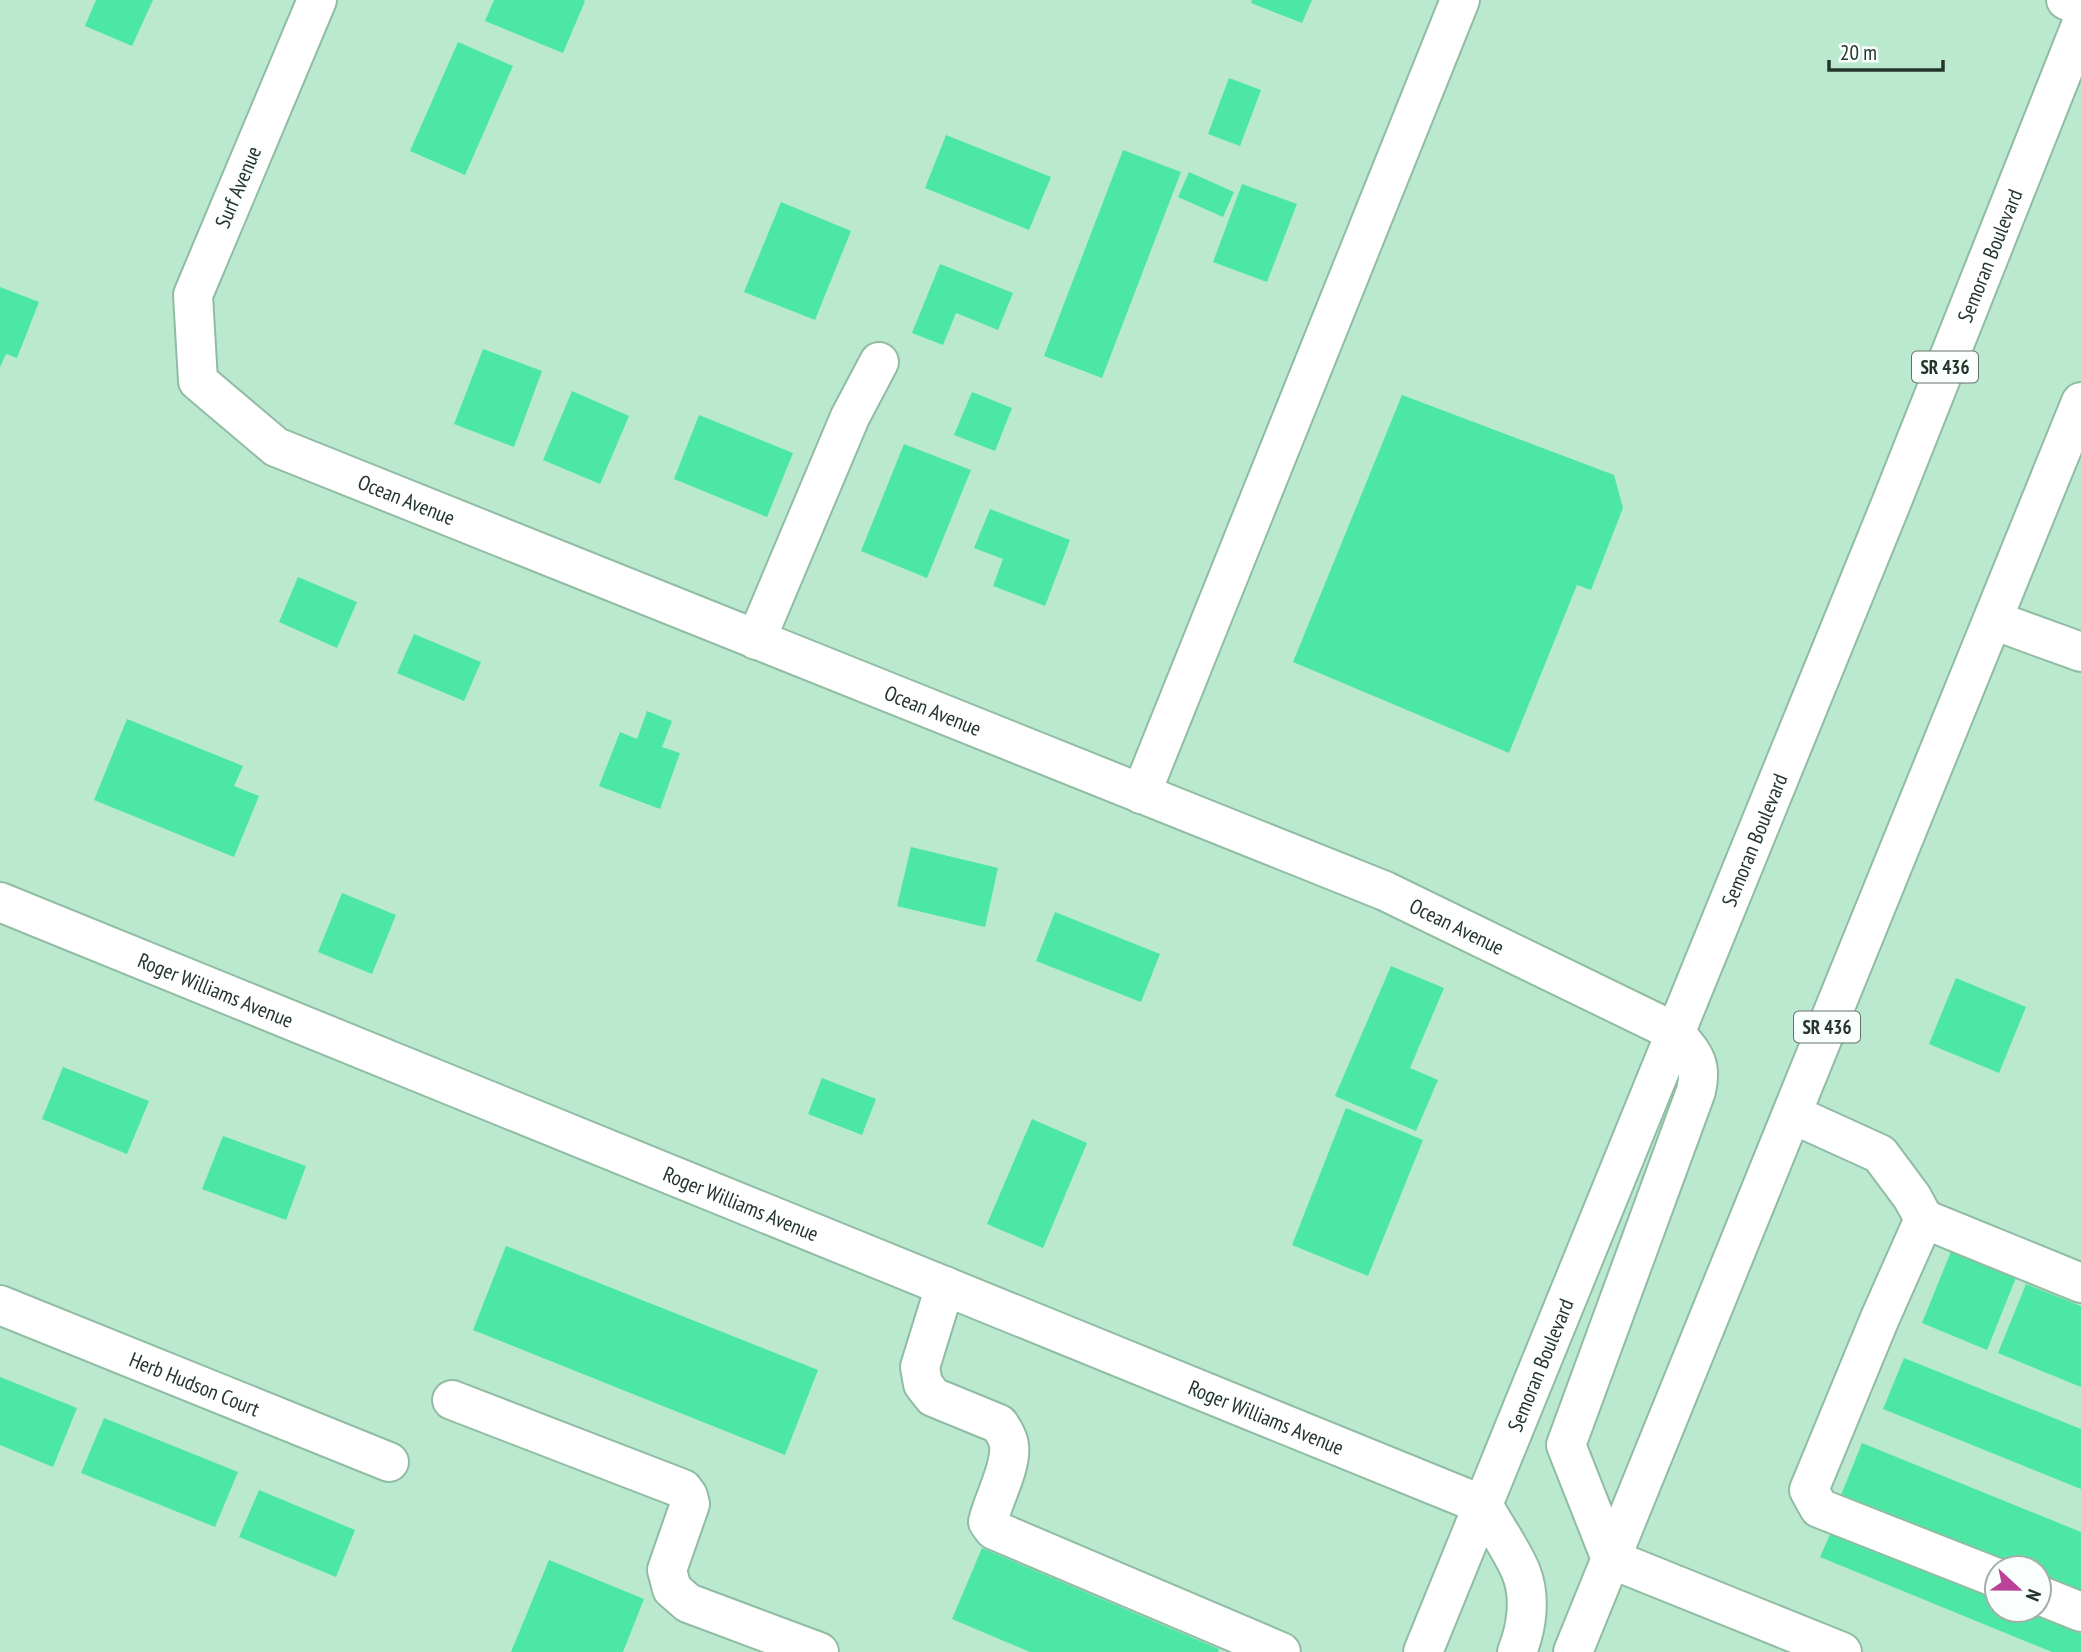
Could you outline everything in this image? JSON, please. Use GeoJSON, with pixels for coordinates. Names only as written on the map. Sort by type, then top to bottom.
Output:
{"type":"FeatureCollection","features":[{"type":"Feature","properties":{"kind":"street","name":"Surf Avenue"},"geometry":{"type":"LineString","coordinates":[[198,381],[193,295],[317,0]]}},
{"type":"Feature","properties":{"kind":"street"},"geometry":{"type":"LineString","coordinates":[[1141,794],[1460,0]]}},
{"type":"Feature","properties":{"kind":"street"},"geometry":{"type":"LineString","coordinates":[[2066,0],[2081,6]]}},
{"type":"Feature","properties":{"kind":"street","name":"Semoran Boulevard"},"geometry":{"type":"LineString","coordinates":[[1423,1652],[1892,500],[2081,25]]}},
{"type":"Feature","properties":{"kind":"street"},"geometry":{"type":"LineString","coordinates":[[757,640],[850,417],[879,362]]}},
{"type":"Feature","properties":{"kind":"street","name":"Ocean Avenue"},"geometry":{"type":"LineString","coordinates":[[198,381],[275,447],[1385,891],[1675,1032]]}},
{"type":"Feature","properties":{"kind":"street","name":"SR 436"},"geometry":{"type":"LineString","coordinates":[[1573,1652],[2081,402]]}},
{"type":"Feature","properties":{"kind":"street"},"geometry":{"type":"LineString","coordinates":[[1993,620],[2081,652]]}},
{"type":"Feature","properties":{"kind":"street","name":"Roger Williams Avenue"},"geometry":{"type":"LineString","coordinates":[[0,902],[1483,1505]]}},
{"type":"Feature","properties":{"kind":"street"},"geometry":{"type":"LineString","coordinates":[[1675,1032],[1695,1057],[1700,1074],[1696,1091],[1566,1445],[1611,1559],[1842,1652]]}},
{"type":"Feature","properties":{"kind":"street"},"geometry":{"type":"LineString","coordinates":[[1792,1114],[1880,1154],[1912,1197],[1924,1219],[2081,1283]]}},
{"type":"Feature","properties":{"kind":"street"},"geometry":{"type":"LineString","coordinates":[[1924,1219],[1809,1490],[1819,1508],[1983,1572]]}},
{"type":"Feature","properties":{"kind":"street"},"geometry":{"type":"LineString","coordinates":[[945,1286],[920,1367],[923,1384],[933,1397],[999,1424],[1005,1433],[1009,1444],[1008,1462],[988,1522],[994,1530],[1281,1652]]}},
{"type":"Feature","properties":{"kind":"street","name":"Herb Hudson Court"},"geometry":{"type":"LineString","coordinates":[[0,1305],[389,1462]]}},
{"type":"Feature","properties":{"kind":"street"},"geometry":{"type":"LineString","coordinates":[[452,1400],[683,1489],[690,1504],[667,1570],[673,1589],[688,1603],[819,1652]]}},
{"type":"Feature","properties":{"kind":"street"},"geometry":{"type":"LineString","coordinates":[[1483,1505],[1522,1572],[1528,1607],[1517,1652]]}},
{"type":"Feature","properties":{"kind":"street"},"geometry":{"type":"LineString","coordinates":[[2053,1601],[2081,1612]]}},
{"type":"Feature","properties":{"kind":"building"},"geometry":{"type":"Polygon","coordinates":[[[96,0],[153,0],[132,46],[85,26],[96,0]]]}},
{"type":"Feature","properties":{"kind":"building"},"geometry":{"type":"Polygon","coordinates":[[[494,0],[585,1],[563,53],[485,21],[494,0]]]}},
{"type":"Feature","properties":{"kind":"building"},"geometry":{"type":"Polygon","coordinates":[[[1252,0],[1312,0],[1302,23],[1251,3],[1252,0]]]}},
{"type":"Feature","properties":{"kind":"building"},"geometry":{"type":"Polygon","coordinates":[[[458,42],[513,66],[465,175],[410,151],[458,42]]]}},
{"type":"Feature","properties":{"kind":"building"},"geometry":{"type":"Polygon","coordinates":[[[1229,78],[1261,90],[1240,146],[1208,134],[1229,78]]]}},
{"type":"Feature","properties":{"kind":"building"},"geometry":{"type":"Polygon","coordinates":[[[946,135],[1051,177],[1029,230],[925,188],[946,135]]]}},
{"type":"Feature","properties":{"kind":"building"},"geometry":{"type":"Polygon","coordinates":[[[1123,150],[1181,172],[1102,378],[1044,356],[1123,150]]]}},
{"type":"Feature","properties":{"kind":"building"},"geometry":{"type":"Polygon","coordinates":[[[1189,172],[1234,192],[1223,217],[1178,197],[1189,172]]]}},
{"type":"Feature","properties":{"kind":"building"},"geometry":{"type":"Polygon","coordinates":[[[1242,184],[1297,204],[1267,282],[1213,262],[1242,184]]]}},
{"type":"Feature","properties":{"kind":"building"},"geometry":{"type":"Polygon","coordinates":[[[781,202],[851,231],[815,320],[744,292],[781,202]]]}},
{"type":"Feature","properties":{"kind":"building"},"geometry":{"type":"Polygon","coordinates":[[[940,264],[1013,293],[998,330],[956,313],[943,345],[912,333],[940,264]]]}},
{"type":"Feature","properties":{"kind":"building"},"geometry":{"type":"Polygon","coordinates":[[[0,287],[39,302],[17,358],[6,354],[0,367],[0,287]]]}},
{"type":"Feature","properties":{"kind":"building"},"geometry":{"type":"Polygon","coordinates":[[[483,349],[542,371],[514,447],[454,424],[483,349]]]}},
{"type":"Feature","properties":{"kind":"building"},"geometry":{"type":"Polygon","coordinates":[[[572,391],[629,416],[600,484],[543,460],[572,391]]]}},
{"type":"Feature","properties":{"kind":"building"},"geometry":{"type":"Polygon","coordinates":[[[972,392],[1012,408],[995,451],[954,435],[972,392]]]}},
{"type":"Feature","properties":{"kind":"building"},"geometry":{"type":"Polygon","coordinates":[[[1402,395],[1614,475],[1623,508],[1591,590],[1577,585],[1509,753],[1293,662],[1402,395]]]}},
{"type":"Feature","properties":{"kind":"building"},"geometry":{"type":"Polygon","coordinates":[[[699,415],[793,453],[767,517],[674,479],[699,415]]]}},
{"type":"Feature","properties":{"kind":"building"},"geometry":{"type":"Polygon","coordinates":[[[904,444],[971,470],[927,578],[861,551],[904,444]]]}},
{"type":"Feature","properties":{"kind":"building"},"geometry":{"type":"Polygon","coordinates":[[[990,509],[1070,540],[1045,606],[993,586],[1003,559],[974,548],[990,509]]]}},
{"type":"Feature","properties":{"kind":"building"},"geometry":{"type":"Polygon","coordinates":[[[298,577],[357,602],[337,648],[279,622],[298,577]]]}},
{"type":"Feature","properties":{"kind":"building"},"geometry":{"type":"Polygon","coordinates":[[[414,634],[481,662],[464,701],[397,673],[414,634]]]}},
{"type":"Feature","properties":{"kind":"building"},"geometry":{"type":"Polygon","coordinates":[[[647,711],[672,721],[662,747],[680,753],[660,809],[599,786],[620,732],[637,739],[647,711]]]}},
{"type":"Feature","properties":{"kind":"building"},"geometry":{"type":"Polygon","coordinates":[[[127,719],[243,766],[234,786],[259,796],[234,857],[94,800],[127,719]]]}},
{"type":"Feature","properties":{"kind":"building"},"geometry":{"type":"Polygon","coordinates":[[[911,847],[998,868],[985,927],[897,906],[911,847]]]}},
{"type":"Feature","properties":{"kind":"building"},"geometry":{"type":"Polygon","coordinates":[[[342,893],[396,915],[372,974],[318,952],[342,893]]]}},
{"type":"Feature","properties":{"kind":"building"},"geometry":{"type":"Polygon","coordinates":[[[1055,912],[1160,954],[1141,1002],[1036,961],[1055,912]]]}},
{"type":"Feature","properties":{"kind":"building"},"geometry":{"type":"Polygon","coordinates":[[[1391,966],[1444,988],[1410,1068],[1438,1080],[1416,1131],[1335,1096],[1391,966]]]}},
{"type":"Feature","properties":{"kind":"building"},"geometry":{"type":"Polygon","coordinates":[[[1956,978],[2026,1007],[1999,1073],[1929,1044],[1956,978]]]}},
{"type":"Feature","properties":{"kind":"building"},"geometry":{"type":"Polygon","coordinates":[[[63,1067],[149,1101],[127,1154],[42,1119],[63,1067]]]}},
{"type":"Feature","properties":{"kind":"building"},"geometry":{"type":"Polygon","coordinates":[[[822,1078],[876,1099],[862,1135],[808,1114],[822,1078]]]}},
{"type":"Feature","properties":{"kind":"building"},"geometry":{"type":"Polygon","coordinates":[[[1346,1108],[1423,1140],[1368,1276],[1292,1245],[1346,1108]]]}},
{"type":"Feature","properties":{"kind":"building"},"geometry":{"type":"Polygon","coordinates":[[[1032,1119],[1087,1143],[1043,1248],[987,1224],[1032,1119]]]}},
{"type":"Feature","properties":{"kind":"building"},"geometry":{"type":"Polygon","coordinates":[[[223,1136],[306,1166],[286,1220],[202,1189],[223,1136]]]}},
{"type":"Feature","properties":{"kind":"building"},"geometry":{"type":"Polygon","coordinates":[[[506,1246],[818,1370],[785,1455],[473,1330],[506,1246]]]}},
{"type":"Feature","properties":{"kind":"building"},"geometry":{"type":"Polygon","coordinates":[[[1952,1249],[2017,1275],[1987,1350],[1922,1323],[1952,1249]]]}},
{"type":"Feature","properties":{"kind":"building"},"geometry":{"type":"Polygon","coordinates":[[[2026,1284],[2081,1306],[2081,1387],[1998,1353],[2026,1284]]]}},
{"type":"Feature","properties":{"kind":"building"},"geometry":{"type":"Polygon","coordinates":[[[1904,1358],[2081,1429],[2081,1489],[1883,1409],[1904,1358]]]}},
{"type":"Feature","properties":{"kind":"building"},"geometry":{"type":"Polygon","coordinates":[[[0,1377],[77,1408],[53,1467],[0,1445],[0,1377]]]}},
{"type":"Feature","properties":{"kind":"building"},"geometry":{"type":"Polygon","coordinates":[[[104,1418],[238,1472],[215,1527],[81,1473],[104,1418]]]}},
{"type":"Feature","properties":{"kind":"building"},"geometry":{"type":"Polygon","coordinates":[[[1862,1443],[2081,1532],[2081,1592],[2053,1581],[2053,1554],[1986,1554],[1841,1495],[1862,1443]]]}},
{"type":"Feature","properties":{"kind":"building"},"geometry":{"type":"Polygon","coordinates":[[[259,1490],[355,1530],[336,1577],[239,1537],[259,1490]]]}},
{"type":"Feature","properties":{"kind":"building"},"geometry":{"type":"Polygon","coordinates":[[[1831,1532],[1983,1593],[1983,1624],[1820,1557],[1831,1532]]]}},
{"type":"Feature","properties":{"kind":"building"},"geometry":{"type":"Polygon","coordinates":[[[982,1548],[1219,1649],[1218,1652],[1030,1652],[952,1619],[982,1548]]]}},
{"type":"Feature","properties":{"kind":"building"},"geometry":{"type":"Polygon","coordinates":[[[549,1560],[644,1599],[623,1652],[511,1652],[549,1560]]]}},
{"type":"Feature","properties":{"kind":"building"},"geometry":{"type":"Polygon","coordinates":[[[2053,1622],[2081,1634],[2081,1652],[2052,1652],[1984,1624],[2053,1622]]]}}]}
